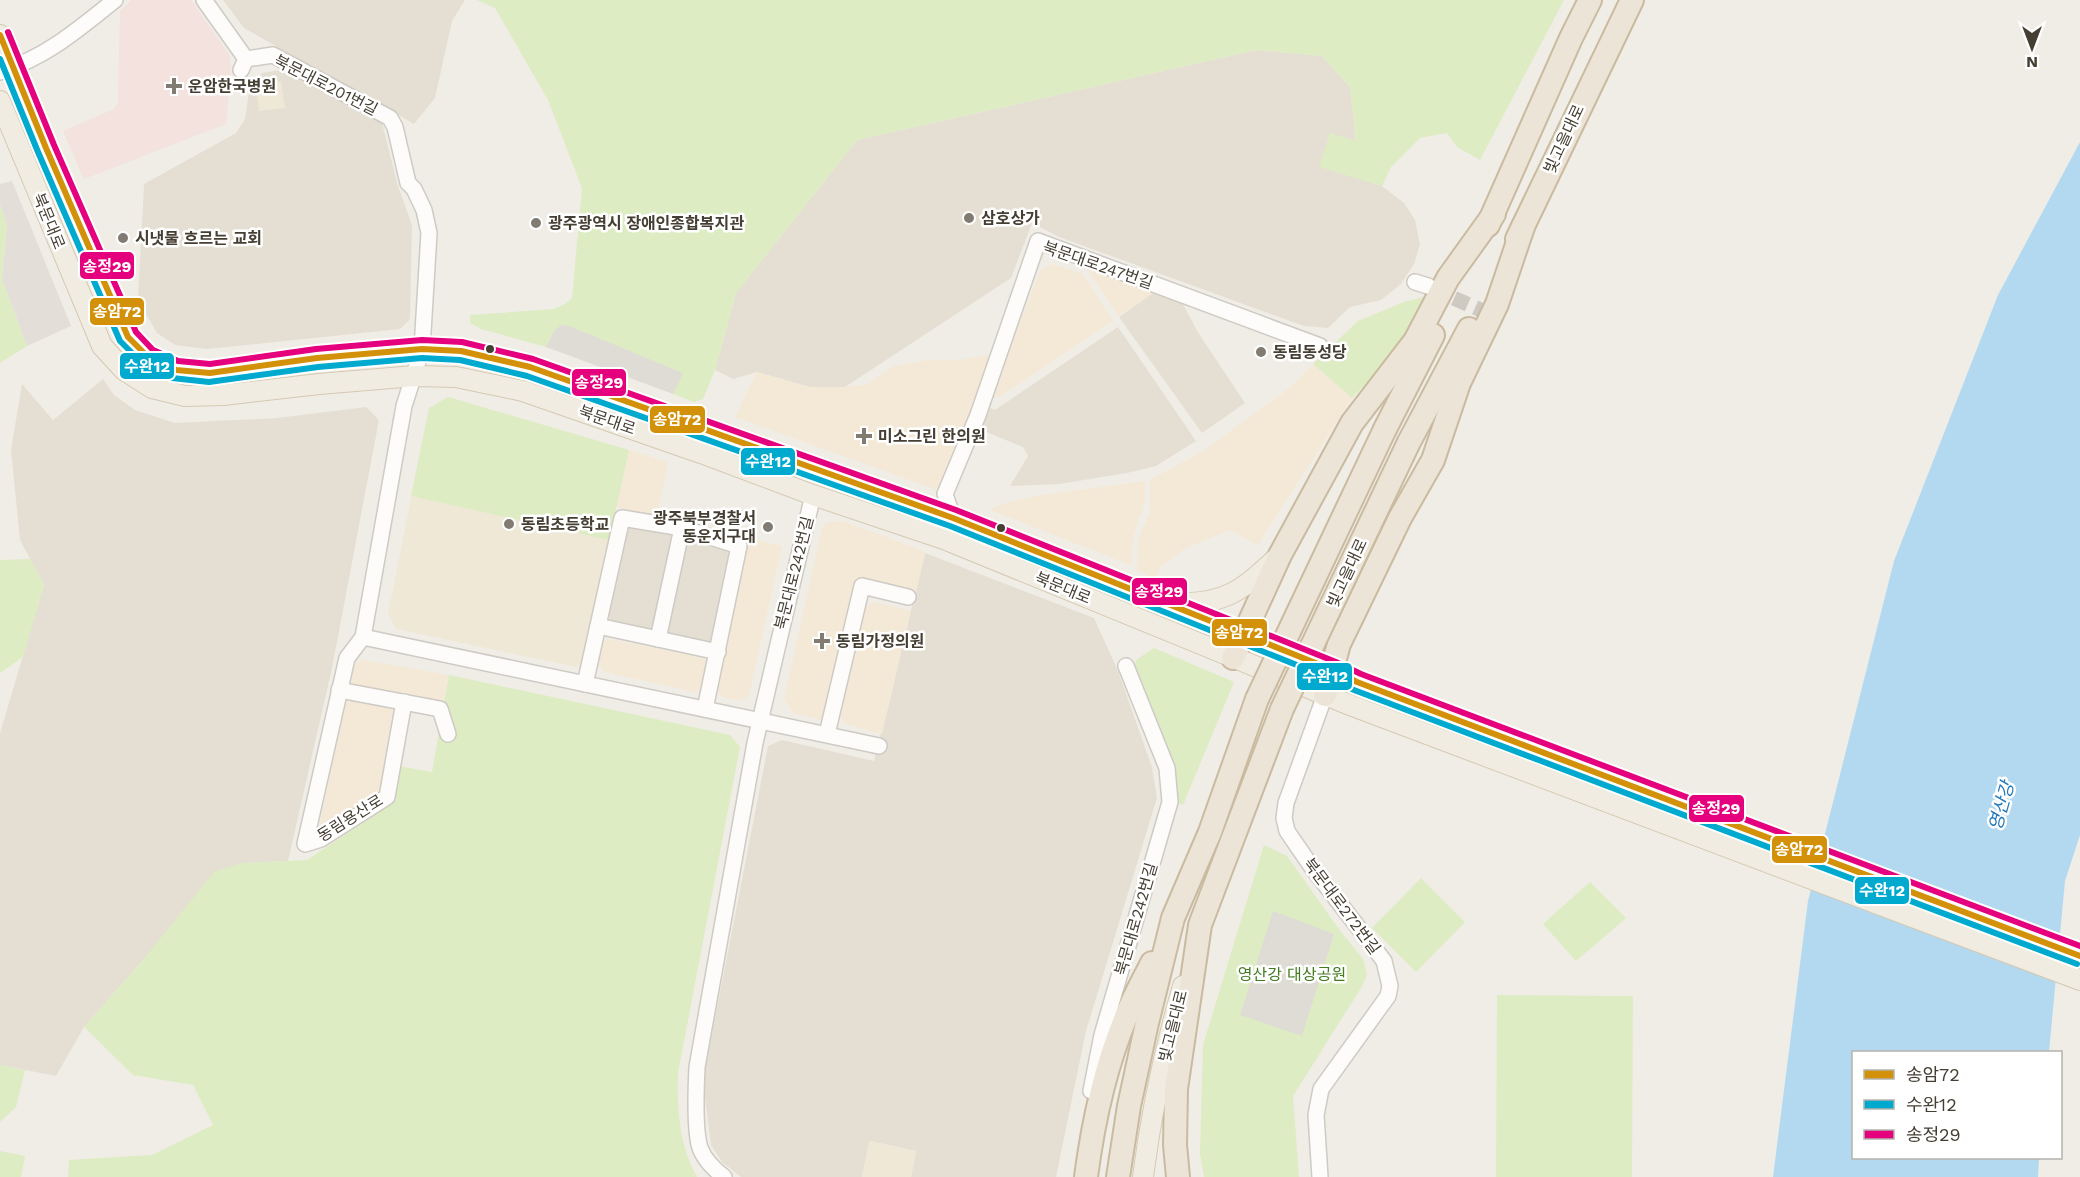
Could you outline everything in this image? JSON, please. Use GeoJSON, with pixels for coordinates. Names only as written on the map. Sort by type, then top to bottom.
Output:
{"type":"FeatureCollection","features":[{"type":"Feature","properties":{"kind":"highway","name":"빛고을대로"},"geometry":{"type":"LineString","coordinates":[[1118,1177],[1143,1044],[1173,918],[1210,832],[1257,699],[1385,429],[1494,214],[1570,38],[1590,0]]}},
{"type":"Feature","properties":{"kind":"highway","name":"빛고을대로"},"geometry":{"type":"LineString","coordinates":[[1200,925],[1282,709],[1409,442],[1523,227],[1632,0]]}},
{"type":"Feature","properties":{"kind":"highway"},"geometry":{"type":"LineString","coordinates":[[1233,658],[1280,555],[1353,423],[1415,341],[1448,278],[1494,214]]}},
{"type":"Feature","properties":{"kind":"highway"},"geometry":{"type":"LineString","coordinates":[[1325,695],[1339,644],[1400,518],[1433,460],[1459,383],[1497,304],[1523,227]]}},
{"type":"Feature","properties":{"kind":"highway"},"geometry":{"type":"LineString","coordinates":[[1086,1177],[1091,1141],[1107,1074],[1126,1017],[1173,918]]}},
{"type":"Feature","properties":{"kind":"highway"},"geometry":{"type":"LineString","coordinates":[[1178,1177],[1175,1145],[1176,1089],[1200,925]]}},
{"type":"Feature","properties":{"kind":"main road","name":"북문대로"},"geometry":{"type":"LineString","coordinates":[[0,35],[7,70],[128,337],[148,357],[176,370],[210,373],[317,358],[422,349],[461,351],[530,367],[953,518],[1333,670],[1357,682],[2080,956]]}},
{"type":"Feature","properties":{"kind":"main road","name":"북문대로"},"geometry":{"type":"LineString","coordinates":[[0,100],[102,346],[124,370],[152,388],[185,396],[224,395],[415,376],[456,377],[523,391],[813,495],[944,539],[1350,705],[2080,980]]}},
{"type":"Feature","properties":{"kind":"main road"},"geometry":{"type":"LineString","coordinates":[[1165,603],[1199,604],[1234,594],[1280,555]]}},
{"type":"Feature","properties":{"kind":"main road","name":"빛고을대로"},"geometry":{"type":"LineString","coordinates":[[1143,1177],[1172,1023],[1200,925]]}},
{"type":"Feature","properties":{"kind":"street"},"geometry":{"type":"LineString","coordinates":[[7,70],[52,49],[115,0]]}},
{"type":"Feature","properties":{"kind":"street","name":"북문대로201번길"},"geometry":{"type":"LineString","coordinates":[[204,0],[243,64],[273,55],[390,118],[395,127],[408,183],[414,189],[424,210],[429,233],[422,349],[415,376]]}},
{"type":"Feature","properties":{"kind":"street","name":"북문대로247번길"},"geometry":{"type":"LineString","coordinates":[[953,518],[945,494],[978,415],[1038,242],[1320,346]]}},
{"type":"Feature","properties":{"kind":"street","name":"동림용산로"},"geometry":{"type":"LineString","coordinates":[[404,702],[387,797],[321,839],[305,844],[346,658],[363,638],[404,406],[415,376]]}},
{"type":"Feature","properties":{"kind":"street","name":"북문대로242번길"},"geometry":{"type":"LineString","coordinates":[[724,1177],[713,1169],[700,1148],[696,1096],[697,1067],[755,743],[813,495]]}},
{"type":"Feature","properties":{"kind":"street"},"geometry":{"type":"LineString","coordinates":[[585,684],[622,518],[682,528],[739,546],[705,709]]}},
{"type":"Feature","properties":{"kind":"street"},"geometry":{"type":"LineString","coordinates":[[944,539],[953,518]]}},
{"type":"Feature","properties":{"kind":"street"},"geometry":{"type":"LineString","coordinates":[[658,639],[682,528]]}},
{"type":"Feature","properties":{"kind":"street"},"geometry":{"type":"LineString","coordinates":[[827,734],[862,586],[908,597]]}},
{"type":"Feature","properties":{"kind":"street"},"geometry":{"type":"LineString","coordinates":[[598,626],[718,652]]}},
{"type":"Feature","properties":{"kind":"street"},"geometry":{"type":"LineString","coordinates":[[363,638],[879,746]]}},
{"type":"Feature","properties":{"kind":"street","name":"북문대로242번길"},"geometry":{"type":"LineString","coordinates":[[1075,1177],[1102,1035],[1170,802],[1167,768],[1126,666]]}},
{"type":"Feature","properties":{"kind":"street"},"geometry":{"type":"LineString","coordinates":[[339,690],[440,709],[448,734]]}},
{"type":"Feature","properties":{"kind":"street","name":"북문대로272번길"},"geometry":{"type":"LineString","coordinates":[[1320,1177],[1316,1115],[1321,1089],[1388,996],[1390,986],[1384,961],[1305,858],[1287,831],[1284,818],[1286,803],[1325,695]]}},
{"type":"Feature","properties":{"kind":"shaded area","name":"운암한국병원"},"geometry":{"type":"Polygon","coordinates":[[[131,0],[191,0],[230,56],[231,70],[226,124],[84,179],[63,131],[114,109],[118,102],[120,12],[131,0]]]}},
{"type":"Feature","properties":{"kind":"shaded area"},"geometry":{"type":"Polygon","coordinates":[[[223,0],[465,0],[452,21],[435,98],[414,124],[244,28],[223,0]]]}},
{"type":"Feature","properties":{"kind":"shaded area"},"geometry":{"type":"Polygon","coordinates":[[[1256,50],[1322,56],[1350,87],[1360,179],[1382,186],[1404,203],[1415,220],[1420,244],[1414,264],[1401,284],[1381,300],[1350,307],[1328,328],[1304,326],[1059,237],[1032,223],[1011,278],[845,387],[810,387],[757,372],[733,379],[715,370],[736,293],[857,140],[1256,50]]]}},
{"type":"Feature","properties":{"kind":"shaded area"},"geometry":{"type":"Polygon","coordinates":[[[281,70],[382,123],[398,186],[412,225],[410,319],[400,329],[207,349],[175,345],[157,333],[138,300],[144,184],[236,133],[245,119],[250,84],[262,73],[281,70]]]}},
{"type":"Feature","properties":{"kind":"shaded area"},"geometry":{"type":"Polygon","coordinates":[[[281,82],[285,108],[259,111],[257,95],[263,84],[281,82]]]}},
{"type":"Feature","properties":{"kind":"shaded area"},"geometry":{"type":"Polygon","coordinates":[[[12,181],[71,326],[27,346],[2,279],[7,226],[0,204],[0,184],[12,181]]]}},
{"type":"Feature","properties":{"kind":"shaded area"},"geometry":{"type":"Polygon","coordinates":[[[1053,264],[1083,274],[1113,321],[1000,397],[993,398],[991,396],[1041,269],[1053,264]]]}},
{"type":"Feature","properties":{"kind":"shaded area"},"geometry":{"type":"Polygon","coordinates":[[[1087,265],[1156,291],[1119,317],[1085,267],[1087,265]]]}},
{"type":"Feature","properties":{"kind":"shaded area"},"geometry":{"type":"Polygon","coordinates":[[[1156,291],[1181,301],[1199,334],[1245,403],[1202,433],[1119,317],[1156,291]]]}},
{"type":"Feature","properties":{"kind":"shaded area"},"geometry":{"type":"Polygon","coordinates":[[[561,325],[569,326],[683,373],[673,394],[546,347],[554,331],[561,325]]]}},
{"type":"Feature","properties":{"kind":"shaded area"},"geometry":{"type":"Polygon","coordinates":[[[1118,327],[1196,441],[1156,466],[1059,484],[1010,486],[1028,456],[1023,447],[979,429],[990,408],[995,410],[1118,327]]]}},
{"type":"Feature","properties":{"kind":"shaded area"},"geometry":{"type":"Polygon","coordinates":[[[994,354],[940,491],[735,417],[757,372],[810,387],[845,387],[868,384],[894,366],[927,360],[959,360],[994,354]]]}},
{"type":"Feature","properties":{"kind":"shaded area"},"geometry":{"type":"Polygon","coordinates":[[[1313,364],[1352,398],[1258,545],[1230,530],[1184,549],[1161,567],[1155,579],[1137,570],[1138,539],[1150,513],[1150,480],[1203,451],[1291,387],[1313,364]]]}},
{"type":"Feature","properties":{"kind":"shaded area"},"geometry":{"type":"Polygon","coordinates":[[[103,379],[114,395],[135,410],[175,423],[277,418],[366,407],[379,420],[332,668],[288,861],[242,863],[143,960],[84,1027],[56,1076],[0,1065],[0,733],[44,585],[20,540],[11,450],[22,384],[53,420],[103,379]]]}},
{"type":"Feature","properties":{"kind":"shaded area","name":"동림초등학교"},"geometry":{"type":"Polygon","coordinates":[[[448,397],[629,450],[583,662],[576,667],[396,629],[388,614],[429,408],[448,397]]]}},
{"type":"Feature","properties":{"kind":"shaded area"},"geometry":{"type":"Polygon","coordinates":[[[629,450],[668,462],[657,516],[616,507],[629,450]]]}},
{"type":"Feature","properties":{"kind":"shaded area"},"geometry":{"type":"Polygon","coordinates":[[[1145,481],[1145,501],[1133,538],[1131,565],[990,510],[1001,504],[1035,496],[1145,481]]]}},
{"type":"Feature","properties":{"kind":"shaded area"},"geometry":{"type":"Polygon","coordinates":[[[833,521],[842,521],[925,553],[916,593],[858,579],[829,715],[820,720],[793,713],[784,699],[822,528],[833,521]]]}},
{"type":"Feature","properties":{"kind":"shaded area"},"geometry":{"type":"Polygon","coordinates":[[[634,525],[671,533],[675,541],[656,627],[648,630],[613,623],[606,612],[625,529],[634,525]]]}},
{"type":"Feature","properties":{"kind":"shaded area"},"geometry":{"type":"Polygon","coordinates":[[[748,538],[782,546],[749,695],[745,699],[736,700],[722,697],[716,688],[748,538]]]}},
{"type":"Feature","properties":{"kind":"shaded area"},"geometry":{"type":"Polygon","coordinates":[[[692,540],[727,548],[733,556],[715,640],[706,643],[672,636],[666,628],[686,543],[692,540]]]}},
{"type":"Feature","properties":{"kind":"shaded area"},"geometry":{"type":"Polygon","coordinates":[[[925,553],[1094,618],[1118,671],[1152,767],[1157,798],[1086,1031],[1056,1177],[911,1177],[916,1151],[870,1141],[862,1177],[741,1177],[722,1162],[711,1145],[705,1097],[705,1070],[768,746],[782,740],[874,761],[925,553]]]}},
{"type":"Feature","properties":{"kind":"shaded area"},"geometry":{"type":"Polygon","coordinates":[[[874,602],[911,611],[882,734],[845,724],[839,714],[863,608],[874,602]]]}},
{"type":"Feature","properties":{"kind":"shaded area"},"geometry":{"type":"Polygon","coordinates":[[[609,639],[704,658],[711,667],[706,687],[695,692],[604,672],[597,662],[601,643],[609,639]]]}},
{"type":"Feature","properties":{"kind":"shaded area"},"geometry":{"type":"Polygon","coordinates":[[[363,660],[449,675],[444,704],[356,689],[352,684],[352,665],[363,660]]]}},
{"type":"Feature","properties":{"kind":"shaded area"},"geometry":{"type":"Polygon","coordinates":[[[354,699],[393,706],[396,709],[382,794],[326,828],[320,823],[345,704],[354,699]]]}},
{"type":"Feature","properties":{"kind":"shaded area"},"geometry":{"type":"Polygon","coordinates":[[[1273,911],[1334,934],[1302,1036],[1240,1015],[1273,911]]]}},
{"type":"Feature","properties":{"kind":"shaded area"},"geometry":{"type":"Polygon","coordinates":[[[869,1141],[916,1151],[911,1177],[862,1177],[869,1141]]]}},
{"type":"Feature","properties":{"kind":"green space"},"geometry":{"type":"Polygon","coordinates":[[[477,0],[1564,0],[1480,160],[1457,147],[1447,133],[1420,138],[1391,167],[1382,186],[1319,167],[1330,133],[1356,141],[1350,87],[1322,56],[1256,50],[857,140],[736,293],[715,370],[703,399],[694,402],[673,394],[682,373],[561,325],[554,331],[546,347],[481,329],[470,323],[470,315],[554,309],[572,298],[582,188],[548,100],[495,8],[477,0]]]}},
{"type":"Feature","properties":{"kind":"green space"},"geometry":{"type":"Polygon","coordinates":[[[0,204],[7,226],[2,279],[27,346],[0,363],[0,204]]]}},
{"type":"Feature","properties":{"kind":"green space"},"geometry":{"type":"Polygon","coordinates":[[[1423,297],[1407,340],[1352,398],[1313,364],[1358,321],[1404,302],[1423,297]]]}},
{"type":"Feature","properties":{"kind":"green space"},"geometry":{"type":"Polygon","coordinates":[[[448,397],[629,450],[609,540],[411,496],[429,408],[448,397]]]}},
{"type":"Feature","properties":{"kind":"green space"},"geometry":{"type":"Polygon","coordinates":[[[30,559],[44,585],[23,657],[0,673],[0,560],[30,559]]]}},
{"type":"Feature","properties":{"kind":"green space"},"geometry":{"type":"Polygon","coordinates":[[[1154,648],[1234,682],[1183,805],[1176,802],[1173,770],[1135,666],[1136,660],[1154,648]]]}},
{"type":"Feature","properties":{"kind":"green space"},"geometry":{"type":"Polygon","coordinates":[[[449,675],[730,735],[740,747],[678,1073],[680,1127],[686,1152],[697,1177],[68,1177],[69,1160],[152,1155],[213,1125],[193,1085],[133,1075],[84,1027],[143,960],[214,872],[242,863],[307,860],[391,804],[399,766],[432,772],[449,675]]]}},
{"type":"Feature","properties":{"kind":"green space","name":"영산강 대상공원"},"geometry":{"type":"Polygon","coordinates":[[[1264,845],[1287,856],[1363,959],[1367,975],[1293,1096],[1299,1177],[1204,1177],[1200,1154],[1203,1045],[1264,845]]]}},
{"type":"Feature","properties":{"kind":"green space"},"geometry":{"type":"Polygon","coordinates":[[[1421,878],[1465,922],[1416,972],[1372,928],[1421,878]]]}},
{"type":"Feature","properties":{"kind":"green space"},"geometry":{"type":"Polygon","coordinates":[[[1590,882],[1626,918],[1576,961],[1543,924],[1590,882]]]}},
{"type":"Feature","properties":{"kind":"green space"},"geometry":{"type":"Polygon","coordinates":[[[1497,995],[1633,996],[1632,1177],[1496,1177],[1497,995]]]}},
{"type":"Feature","properties":{"kind":"green space"},"geometry":{"type":"Polygon","coordinates":[[[0,1065],[25,1070],[16,1107],[0,1122],[0,1065]]]}},
{"type":"Feature","properties":{"kind":"green space"},"geometry":{"type":"Polygon","coordinates":[[[0,1151],[25,1156],[21,1177],[0,1177],[0,1151]]]}},
{"type":"Feature","properties":{"kind":"water","name":"영산강"},"geometry":{"type":"Polygon","coordinates":[[[2080,142],[2080,835],[2065,881],[2049,1051],[1852,1051],[1852,1159],[2039,1159],[2038,1177],[1773,1177],[1808,901],[1894,561],[1998,295],[2080,142]]]}},
{"type":"Feature","properties":{"kind":"tunnel"},"geometry":{"type":"LineString","coordinates":[[1433,289],[1499,318]]}},
{"type":"Feature","properties":{"kind":"transit line","name":"송정29"},"geometry":{"type":"LineString","coordinates":[[8,32],[54,145],[136,332],[153,350],[178,361],[210,364],[316,349],[422,340],[462,342],[533,359],[956,510],[1361,674],[2080,946]]}},
{"type":"Feature","properties":{"kind":"transit line","name":"송암72"},"geometry":{"type":"LineString","coordinates":[[0,35],[128,337],[148,357],[176,370],[210,373],[317,358],[422,349],[461,351],[530,367],[953,518],[1333,670],[1357,682],[2080,956]]}},
{"type":"Feature","properties":{"kind":"transit line","name":"수완12"},"geometry":{"type":"LineString","coordinates":[[0,59],[120,341],[143,364],[172,378],[209,382],[318,367],[422,358],[460,360],[527,376],[950,526],[1354,690],[2077,964]]}},
{"type":"Feature","properties":{"kind":"place","name":"운암한국병원"},"geometry":{"type":"Point","coordinates":[174,86]}},
{"type":"Feature","properties":{"kind":"place","name":"삼호상가"},"geometry":{"type":"Point","coordinates":[969,218]}},
{"type":"Feature","properties":{"kind":"place","name":"광주광역시 장애인종합복지관"},"geometry":{"type":"Point","coordinates":[536,223]}},
{"type":"Feature","properties":{"kind":"place","name":"시냇물 흐르는 교회"},"geometry":{"type":"Point","coordinates":[123,238]}},
{"type":"Feature","properties":{"kind":"place","name":"동림동성당"},"geometry":{"type":"Point","coordinates":[1261,352]}},
{"type":"Feature","properties":{"kind":"place","name":"미소그린 한의원"},"geometry":{"type":"Point","coordinates":[864,436]}},
{"type":"Feature","properties":{"kind":"place","name":"동림초등학교"},"geometry":{"type":"Point","coordinates":[509,524]}},
{"type":"Feature","properties":{"kind":"place","name":"광주북부경찰서 동운지구대"},"geometry":{"type":"Point","coordinates":[768,527]}},
{"type":"Feature","properties":{"kind":"place","name":"동림가정의원"},"geometry":{"type":"Point","coordinates":[822,641]}}]}
